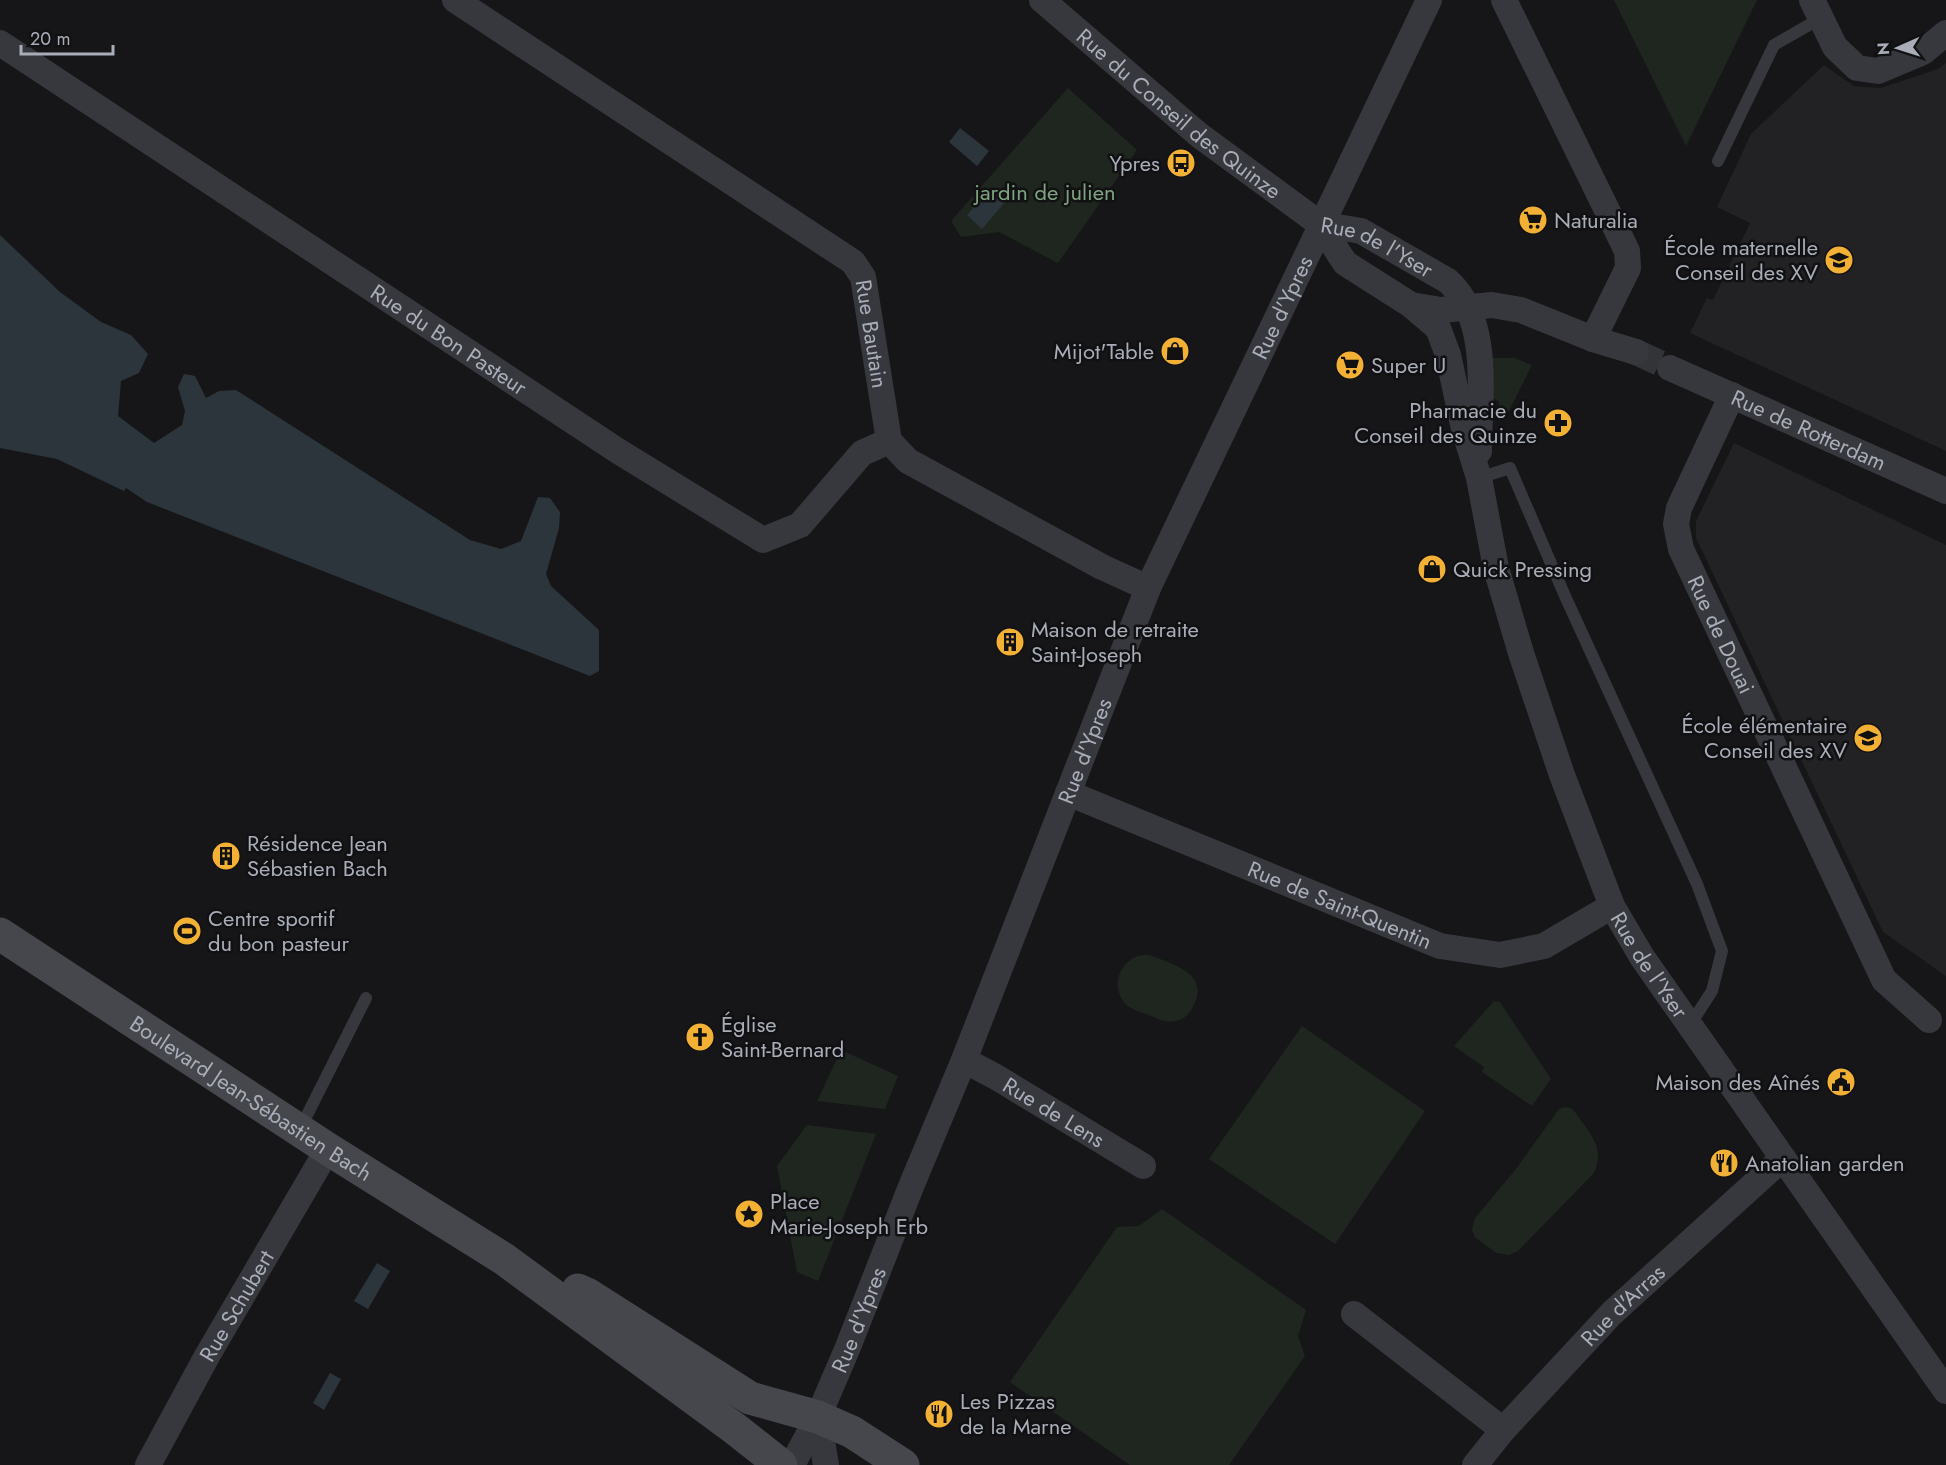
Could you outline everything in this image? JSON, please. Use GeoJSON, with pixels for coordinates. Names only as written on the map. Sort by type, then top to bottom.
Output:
{"type":"FeatureCollection","features":[{"type":"Feature","properties":{"kind":"street","name":"Rue Bautain"},"geometry":{"type":"LineString","coordinates":[[455,0],[853,262],[863,277],[889,441]]}},
{"type":"Feature","properties":{"kind":"street","name":"Rue du Conseil des Quinze"},"geometry":{"type":"LineString","coordinates":[[1042,0],[1199,135],[1320,224]]}},
{"type":"Feature","properties":{"kind":"street","name":"Rue d'Ypres"},"geometry":{"type":"LineString","coordinates":[[792,1465],[818,1418],[964,1060],[1148,588],[1429,0]]}},
{"type":"Feature","properties":{"kind":"street"},"geometry":{"type":"LineString","coordinates":[[1504,0],[1627,251],[1628,268],[1593,339]]}},
{"type":"Feature","properties":{"kind":"street"},"geometry":{"type":"LineString","coordinates":[[1816,9],[1835,47],[1857,68],[1878,71],[1923,52],[1946,33]]}},
{"type":"Feature","properties":{"kind":"street","name":"Rue du Bon Pasteur"},"geometry":{"type":"LineString","coordinates":[[0,43],[618,451],[763,540],[800,525],[861,453],[889,441]]}},
{"type":"Feature","properties":{"kind":"street","name":"Rue de l'Yser"},"geometry":{"type":"LineString","coordinates":[[1320,224],[1345,263],[1411,305],[1438,328],[1453,374],[1464,429],[1479,478],[1497,568],[1521,652],[1562,775],[1612,906],[1642,957],[1945,1390]]}},
{"type":"Feature","properties":{"kind":"street","name":"Rue de l'Yser"},"geometry":{"type":"LineString","coordinates":[[1320,224],[1361,231],[1448,281],[1460,292],[1467,307],[1479,348],[1481,386],[1479,478]]}},
{"type":"Feature","properties":{"kind":"street","name":"Rue de l'Yser"},"geometry":{"type":"LineString","coordinates":[[1411,305],[1441,310],[1467,307]]}},
{"type":"Feature","properties":{"kind":"street"},"geometry":{"type":"LineString","coordinates":[[1467,307],[1492,305],[1521,310],[1593,339],[1636,352]]}},
{"type":"Feature","properties":{"kind":"street","name":"Rue de Rotterdam"},"geometry":{"type":"LineString","coordinates":[[1670,368],[1946,491]]}},
{"type":"Feature","properties":{"kind":"street","name":"Rue de Douai"},"geometry":{"type":"LineString","coordinates":[[1732,395],[1679,508],[1676,524],[1681,549],[1884,980],[1929,1020]]}},
{"type":"Feature","properties":{"kind":"street"},"geometry":{"type":"LineString","coordinates":[[889,441],[908,462],[1102,567],[1148,588]]}},
{"type":"Feature","properties":{"kind":"street","name":"Rue de Saint-Quentin"},"geometry":{"type":"LineString","coordinates":[[1068,793],[1440,946],[1500,955],[1544,946],[1612,906]]}},
{"type":"Feature","properties":{"kind":"street","name":"Boulevard Jean-Sébastien Bach"},"geometry":{"type":"LineString","coordinates":[[0,934],[328,1149],[504,1259],[734,1428],[780,1465]]}},
{"type":"Feature","properties":{"kind":"street","name":"Rue de Lens"},"geometry":{"type":"LineString","coordinates":[[964,1060],[989,1072],[1143,1166]]}},
{"type":"Feature","properties":{"kind":"street","name":"Rue Schubert"},"geometry":{"type":"LineString","coordinates":[[148,1465],[207,1356],[328,1149]]}},
{"type":"Feature","properties":{"kind":"street","name":"Rue d'Arras"},"geometry":{"type":"LineString","coordinates":[[1475,1465],[1503,1430],[1612,1313],[1783,1158]]}},
{"type":"Feature","properties":{"kind":"street","name":"Boulevard Jean-Sébastien Bach"},"geometry":{"type":"LineString","coordinates":[[504,1259],[587,1294],[750,1398],[818,1418],[852,1432],[903,1465]]}},
{"type":"Feature","properties":{"kind":"street"},"geometry":{"type":"LineString","coordinates":[[1354,1314],[1503,1430]]}},
{"type":"Feature","properties":{"kind":"street"},"geometry":{"type":"LineString","coordinates":[[818,1418],[826,1465]]}},
{"type":"Feature","properties":{"kind":"lane"},"geometry":{"type":"LineString","coordinates":[[1718,161],[1774,45],[1816,9]]}},
{"type":"Feature","properties":{"kind":"lane"},"geometry":{"type":"LineString","coordinates":[[1479,478],[1510,468],[1569,607],[1697,884],[1722,951],[1713,991],[1690,1025]]}},
{"type":"Feature","properties":{"kind":"lane"},"geometry":{"type":"LineString","coordinates":[[300,1130],[366,998]]}},
{"type":"Feature","properties":{"kind":"shaded area","name":"École maternelle Conseil des XV"},"geometry":{"type":"Polygon","coordinates":[[[1946,63],[1946,451],[1690,333],[1707,298],[1713,300],[1750,223],[1717,207],[1751,134],[1824,65],[1854,86],[1881,88],[1938,69],[1946,63]]]}},
{"type":"Feature","properties":{"kind":"shaded area"},"geometry":{"type":"Polygon","coordinates":[[[960,128],[989,151],[977,166],[949,142],[960,128]]]}},
{"type":"Feature","properties":{"kind":"shaded area"},"geometry":{"type":"Polygon","coordinates":[[[991,188],[1006,201],[982,229],[967,215],[991,188]]]}},
{"type":"Feature","properties":{"kind":"shaded area"},"geometry":{"type":"Polygon","coordinates":[[[0,235],[60,292],[101,322],[131,335],[148,354],[139,373],[121,381],[118,416],[154,443],[182,425],[185,411],[178,387],[184,374],[195,376],[206,398],[219,391],[236,390],[470,540],[501,549],[521,541],[538,497],[550,498],[560,512],[559,528],[546,574],[551,586],[599,630],[599,671],[590,676],[147,502],[126,488],[124,491],[57,459],[0,448],[0,235]]]}},
{"type":"Feature","properties":{"kind":"shaded area","name":"École élémentaire Conseil des XV"},"geometry":{"type":"Polygon","coordinates":[[[1734,443],[1946,545],[1946,976],[1883,932],[1696,538],[1696,521],[1734,443]]]}},
{"type":"Feature","properties":{"kind":"shaded area"},"geometry":{"type":"Polygon","coordinates":[[[377,1263],[390,1271],[368,1309],[354,1301],[377,1263]]]}},
{"type":"Feature","properties":{"kind":"shaded area"},"geometry":{"type":"Polygon","coordinates":[[[330,1373],[341,1379],[324,1410],[313,1403],[330,1373]]]}},
{"type":"Feature","properties":{"kind":"green space"},"geometry":{"type":"Polygon","coordinates":[[[1614,0],[1757,0],[1686,146],[1614,0]]]}},
{"type":"Feature","properties":{"kind":"green space","name":"jardin de julien"},"geometry":{"type":"Polygon","coordinates":[[[1068,88],[1137,150],[1058,263],[999,232],[961,237],[951,221],[1068,88]]]}},
{"type":"Feature","properties":{"kind":"green space"},"geometry":{"type":"Polygon","coordinates":[[[1491,358],[1515,358],[1532,365],[1506,417],[1499,418],[1499,402],[1489,395],[1491,358]]]}},
{"type":"Feature","properties":{"kind":"green space"},"geometry":{"type":"Polygon","coordinates":[[[1149,955],[1177,966],[1192,977],[1197,984],[1198,993],[1194,1004],[1184,1018],[1165,1021],[1128,1006],[1119,994],[1118,979],[1124,966],[1137,956],[1149,955]]]}},
{"type":"Feature","properties":{"kind":"green space"},"geometry":{"type":"Polygon","coordinates":[[[1494,1001],[1500,1002],[1551,1079],[1532,1106],[1482,1072],[1484,1067],[1454,1046],[1494,1001]]]}},
{"type":"Feature","properties":{"kind":"green space"},"geometry":{"type":"Polygon","coordinates":[[[1302,1026],[1425,1111],[1335,1244],[1209,1159],[1302,1026]]]}},
{"type":"Feature","properties":{"kind":"green space"},"geometry":{"type":"Polygon","coordinates":[[[841,1050],[898,1076],[885,1109],[817,1101],[841,1050]]]}},
{"type":"Feature","properties":{"kind":"green space"},"geometry":{"type":"Polygon","coordinates":[[[1565,1107],[1575,1112],[1591,1134],[1597,1148],[1597,1165],[1593,1174],[1518,1251],[1509,1255],[1496,1253],[1475,1237],[1472,1230],[1475,1218],[1516,1169],[1559,1109],[1565,1107]]]}},
{"type":"Feature","properties":{"kind":"green space"},"geometry":{"type":"Polygon","coordinates":[[[807,1125],[876,1134],[818,1281],[797,1272],[777,1166],[807,1125]]]}},
{"type":"Feature","properties":{"kind":"green space"},"geometry":{"type":"Polygon","coordinates":[[[1162,1209],[1306,1310],[1298,1336],[1305,1356],[1229,1465],[1130,1465],[1010,1382],[1117,1227],[1139,1226],[1162,1209]]]}},
{"type":"Feature","properties":{"kind":"tunnel"},"geometry":{"type":"LineString","coordinates":[[1636,352],[1670,368]]}},
{"type":"Feature","properties":{"kind":"place","name":"Ypres"},"geometry":{"type":"Point","coordinates":[1181,163]}},
{"type":"Feature","properties":{"kind":"place","name":"Naturalia"},"geometry":{"type":"Point","coordinates":[1533,220]}},
{"type":"Feature","properties":{"kind":"place","name":"École maternelle Conseil des XV"},"geometry":{"type":"Point","coordinates":[1839,260]}},
{"type":"Feature","properties":{"kind":"place","name":"Mijot'Table"},"geometry":{"type":"Point","coordinates":[1175,351]}},
{"type":"Feature","properties":{"kind":"place","name":"Super U"},"geometry":{"type":"Point","coordinates":[1350,365]}},
{"type":"Feature","properties":{"kind":"place","name":"Pharmacie du Conseil des Quinze"},"geometry":{"type":"Point","coordinates":[1558,423]}},
{"type":"Feature","properties":{"kind":"place","name":"Quick Pressing"},"geometry":{"type":"Point","coordinates":[1432,569]}},
{"type":"Feature","properties":{"kind":"place","name":"Maison de retraite Saint-Joseph"},"geometry":{"type":"Point","coordinates":[1010,642]}},
{"type":"Feature","properties":{"kind":"place","name":"École élémentaire Conseil des XV"},"geometry":{"type":"Point","coordinates":[1868,738]}},
{"type":"Feature","properties":{"kind":"place","name":"Résidence Jean Sébastien Bach"},"geometry":{"type":"Point","coordinates":[226,856]}},
{"type":"Feature","properties":{"kind":"place","name":"Centre sportif du bon pasteur"},"geometry":{"type":"Point","coordinates":[187,931]}},
{"type":"Feature","properties":{"kind":"place","name":"Église Saint-Bernard"},"geometry":{"type":"Point","coordinates":[700,1037]}},
{"type":"Feature","properties":{"kind":"place","name":"Maison des Aînés"},"geometry":{"type":"Point","coordinates":[1841,1082]}},
{"type":"Feature","properties":{"kind":"place","name":"Anatolian garden"},"geometry":{"type":"Point","coordinates":[1724,1163]}},
{"type":"Feature","properties":{"kind":"place","name":"Place Marie-Joseph Erb"},"geometry":{"type":"Point","coordinates":[749,1214]}},
{"type":"Feature","properties":{"kind":"place","name":"Les Pizzas de la Marne"},"geometry":{"type":"Point","coordinates":[939,1414]}}]}
